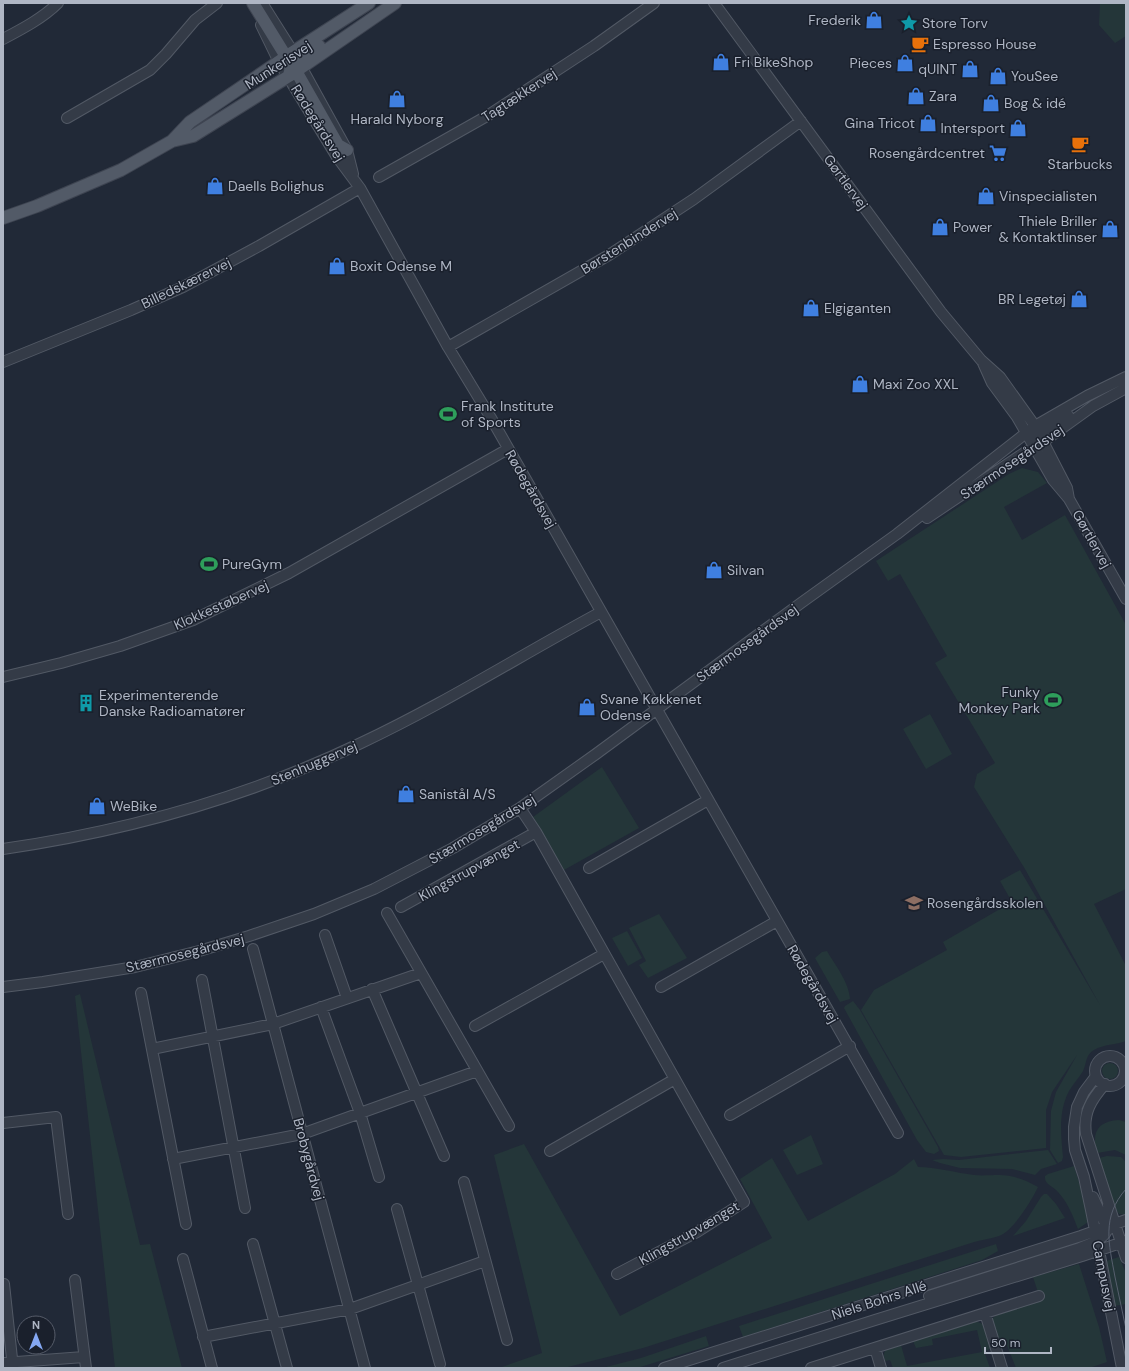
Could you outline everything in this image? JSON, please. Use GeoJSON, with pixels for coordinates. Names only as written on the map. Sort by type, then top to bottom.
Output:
{"type":"FeatureCollection","features":[{"type":"Feature","properties":{"kind":"main road"},"geometry":{"type":"LineString","coordinates":[[253,3],[338,145],[348,150]]}},
{"type":"Feature","properties":{"kind":"main road","name":"Munkerisvej"},"geometry":{"type":"LineString","coordinates":[[3,218],[37,206],[121,170],[172,141],[193,136],[214,123],[370,3]]}},
{"type":"Feature","properties":{"kind":"main road"},"geometry":{"type":"LineString","coordinates":[[291,65],[381,3]]}},
{"type":"Feature","properties":{"kind":"main road","name":"Munkerisvej"},"geometry":{"type":"LineString","coordinates":[[172,141],[190,122],[291,65],[395,3]]}},
{"type":"Feature","properties":{"kind":"street"},"geometry":{"type":"LineString","coordinates":[[67,118],[150,70],[195,20],[218,3]]}},
{"type":"Feature","properties":{"kind":"street","name":"Rødegårdsvej"},"geometry":{"type":"LineString","coordinates":[[262,3],[337,157],[360,188],[448,347],[508,449],[898,1132]]}},
{"type":"Feature","properties":{"kind":"street","name":"Tagtækkervej"},"geometry":{"type":"LineString","coordinates":[[379,177],[487,116],[594,46],[654,3]]}},
{"type":"Feature","properties":{"kind":"street","name":"Gørtlervej"},"geometry":{"type":"LineString","coordinates":[[714,3],[941,312],[981,360],[1000,377],[1067,488],[1069,499],[1126,600]]}},
{"type":"Feature","properties":{"kind":"street"},"geometry":{"type":"LineString","coordinates":[[3,39],[27,26],[54,5]]}},
{"type":"Feature","properties":{"kind":"street","name":"Børstenbindervej"},"geometry":{"type":"LineString","coordinates":[[448,347],[609,255],[694,199],[801,121]]}},
{"type":"Feature","properties":{"kind":"street","name":"Rødegårdsvej"},"geometry":{"type":"LineString","coordinates":[[348,150],[354,178]]}},
{"type":"Feature","properties":{"kind":"street","name":"Billedskærervej"},"geometry":{"type":"LineString","coordinates":[[3,362],[131,310],[183,287],[259,246],[360,188]]}},
{"type":"Feature","properties":{"kind":"street","name":"Stærmosegårdsvej"},"geometry":{"type":"LineString","coordinates":[[897,534],[946,506],[1087,396],[1124,378]]}},
{"type":"Feature","properties":{"kind":"street","name":"Stærmosegårdsvej"},"geometry":{"type":"LineString","coordinates":[[3,987],[135,967],[199,951],[249,936],[314,914],[380,886],[453,848],[520,808],[897,534],[1035,437],[1126,388]]}},
{"type":"Feature","properties":{"kind":"street","name":"Klokkestøbervej"},"geometry":{"type":"LineString","coordinates":[[3,677],[120,646],[193,620],[290,573],[508,449]]}},
{"type":"Feature","properties":{"kind":"street","name":"Stenhuggervej"},"geometry":{"type":"LineString","coordinates":[[3,849],[52,842],[147,821],[246,791],[303,769],[361,744],[417,715],[601,612]]}},
{"type":"Feature","properties":{"kind":"street"},"geometry":{"type":"LineString","coordinates":[[589,868],[708,800]]}},
{"type":"Feature","properties":{"kind":"street","name":"Klingstrupvænget"},"geometry":{"type":"LineString","coordinates":[[520,808],[536,832],[744,1202],[697,1232],[617,1274]]}},
{"type":"Feature","properties":{"kind":"street","name":"Klingstrupvænget"},"geometry":{"type":"LineString","coordinates":[[401,907],[536,832]]}},
{"type":"Feature","properties":{"kind":"street"},"geometry":{"type":"LineString","coordinates":[[387,912],[509,1126]]}},
{"type":"Feature","properties":{"kind":"street"},"geometry":{"type":"LineString","coordinates":[[661,987],[777,921]]}},
{"type":"Feature","properties":{"kind":"street"},"geometry":{"type":"LineString","coordinates":[[325,935],[347,998]]}},
{"type":"Feature","properties":{"kind":"street","name":"Brobygårdvej"},"geometry":{"type":"LineString","coordinates":[[253,950],[365,1368]]}},
{"type":"Feature","properties":{"kind":"street"},"geometry":{"type":"LineString","coordinates":[[475,1026],[604,954]]}},
{"type":"Feature","properties":{"kind":"street"},"geometry":{"type":"LineString","coordinates":[[152,1049],[273,1024],[421,972]]}},
{"type":"Feature","properties":{"kind":"street"},"geometry":{"type":"LineString","coordinates":[[202,980],[244,1208]]}},
{"type":"Feature","properties":{"kind":"street"},"geometry":{"type":"LineString","coordinates":[[372,989],[418,1092],[444,1156]]}},
{"type":"Feature","properties":{"kind":"street"},"geometry":{"type":"LineString","coordinates":[[141,993],[186,1224]]}},
{"type":"Feature","properties":{"kind":"street"},"geometry":{"type":"LineString","coordinates":[[321,1007],[360,1113],[379,1177]]}},
{"type":"Feature","properties":{"kind":"street"},"geometry":{"type":"LineString","coordinates":[[730,1115],[850,1046]]}},
{"type":"Feature","properties":{"kind":"street"},"geometry":{"type":"LineString","coordinates":[[1108,1056],[1122,1057],[1125,1071],[1117,1083],[1112,1085],[1105,1084],[1098,1080],[1095,1071],[1096,1065],[1099,1061],[1103,1057],[1108,1056]]}},
{"type":"Feature","properties":{"kind":"street"},"geometry":{"type":"LineString","coordinates":[[173,1159],[302,1134],[477,1071]]}},
{"type":"Feature","properties":{"kind":"street"},"geometry":{"type":"LineString","coordinates":[[1096,1076],[1084,1092],[1075,1117],[1074,1128],[1075,1150],[1084,1177],[1097,1241]]}},
{"type":"Feature","properties":{"kind":"street"},"geometry":{"type":"LineString","coordinates":[[550,1151],[675,1079]]}},
{"type":"Feature","properties":{"kind":"street"},"geometry":{"type":"LineString","coordinates":[[1105,1084],[1094,1096],[1088,1109],[1085,1127],[1087,1141],[1117,1233]]}},
{"type":"Feature","properties":{"kind":"street"},"geometry":{"type":"LineString","coordinates":[[3,1123],[56,1117],[68,1214]]}},
{"type":"Feature","properties":{"kind":"street"},"geometry":{"type":"LineString","coordinates":[[1084,1177],[1117,1233]]}},
{"type":"Feature","properties":{"kind":"street"},"geometry":{"type":"LineString","coordinates":[[464,1182],[507,1340]]}},
{"type":"Feature","properties":{"kind":"street"},"geometry":{"type":"LineString","coordinates":[[397,1209],[440,1364]]}},
{"type":"Feature","properties":{"kind":"street","name":"Niels Bohrs Allé"},"geometry":{"type":"LineString","coordinates":[[723,1368],[875,1320],[1097,1241],[1117,1233],[1126,1220]]}},
{"type":"Feature","properties":{"kind":"street","name":"Niels Bohrs Allé"},"geometry":{"type":"LineString","coordinates":[[664,1368],[1097,1241],[1117,1233]]}},
{"type":"Feature","properties":{"kind":"street","name":"Campusvej"},"geometry":{"type":"LineString","coordinates":[[1117,1233],[1126,1258]]}},
{"type":"Feature","properties":{"kind":"street","name":"Campusvej"},"geometry":{"type":"LineString","coordinates":[[1097,1241],[1122,1368]]}},
{"type":"Feature","properties":{"kind":"street"},"geometry":{"type":"LineString","coordinates":[[253,1244],[287,1368]]}},
{"type":"Feature","properties":{"kind":"street"},"geometry":{"type":"LineString","coordinates":[[183,1259],[212,1368]]}},
{"type":"Feature","properties":{"kind":"street"},"geometry":{"type":"LineString","coordinates":[[203,1337],[350,1309],[486,1260]]}},
{"type":"Feature","properties":{"kind":"street"},"geometry":{"type":"LineString","coordinates":[[75,1280],[86,1368]]}},
{"type":"Feature","properties":{"kind":"street"},"geometry":{"type":"LineString","coordinates":[[4,1284],[10,1364],[84,1357]]}},
{"type":"Feature","properties":{"kind":"street"},"geometry":{"type":"LineString","coordinates":[[811,1368],[1039,1296]]}},
{"type":"Feature","properties":{"kind":"street"},"geometry":{"type":"LineString","coordinates":[[985,1313],[1002,1368]]}},
{"type":"Feature","properties":{"kind":"street"},"geometry":{"type":"LineString","coordinates":[[875,1348],[881,1368]]}},
{"type":"Feature","properties":{"kind":"shaded area"},"geometry":{"type":"Polygon","coordinates":[[[1100,3],[1126,3],[1126,36],[1115,43],[1099,25],[1100,3]]]}},
{"type":"Feature","properties":{"kind":"shaded area"},"geometry":{"type":"Polygon","coordinates":[[[1022,468],[1038,472],[1047,483],[1004,507],[1022,540],[1065,515],[1126,625],[1126,889],[1094,904],[1126,966],[1126,1041],[1098,1048],[1089,1054],[1083,1071],[1069,1091],[1063,1107],[1061,1124],[1063,1157],[1062,1161],[1058,1163],[1050,1150],[1051,1111],[1056,1092],[1077,1055],[1052,1092],[1046,1110],[1046,1148],[961,1157],[944,1155],[861,1010],[874,990],[947,950],[943,942],[1012,902],[1000,881],[1020,870],[1100,1005],[1025,869],[974,787],[977,774],[995,763],[935,663],[947,656],[900,574],[888,581],[876,561],[1009,474],[1022,468]]]}},
{"type":"Feature","properties":{"kind":"shaded area"},"geometry":{"type":"Polygon","coordinates":[[[930,714],[952,754],[926,769],[903,729],[930,714]]]}},
{"type":"Feature","properties":{"kind":"shaded area"},"geometry":{"type":"Polygon","coordinates":[[[602,767],[639,828],[564,870],[533,817],[602,767]]]}},
{"type":"Feature","properties":{"kind":"shaded area"},"geometry":{"type":"Polygon","coordinates":[[[659,914],[687,958],[648,978],[639,965],[646,961],[629,928],[659,914]]]}},
{"type":"Feature","properties":{"kind":"shaded area"},"geometry":{"type":"Polygon","coordinates":[[[627,931],[642,958],[628,966],[612,938],[627,931]]]}},
{"type":"Feature","properties":{"kind":"shaded area"},"geometry":{"type":"Polygon","coordinates":[[[827,951],[847,986],[850,999],[840,1002],[815,958],[822,952],[827,951]]]}},
{"type":"Feature","properties":{"kind":"shaded area"},"geometry":{"type":"Polygon","coordinates":[[[80,994],[140,1245],[150,1244],[182,1368],[115,1368],[75,996],[80,994]]]}},
{"type":"Feature","properties":{"kind":"shaded area"},"geometry":{"type":"Polygon","coordinates":[[[853,1001],[860,1010],[938,1147],[939,1151],[934,1154],[926,1152],[917,1140],[844,1008],[853,1001]]]}},
{"type":"Feature","properties":{"kind":"shaded area"},"geometry":{"type":"Polygon","coordinates":[[[1110,1063],[1117,1068],[1118,1071],[1113,1078],[1110,1079],[1103,1074],[1102,1071],[1107,1064],[1110,1063]]]}},
{"type":"Feature","properties":{"kind":"shaded area"},"geometry":{"type":"Polygon","coordinates":[[[1119,1120],[1126,1122],[1126,1155],[1115,1150],[1097,1153],[1095,1139],[1098,1129],[1101,1125],[1119,1120]]]}},
{"type":"Feature","properties":{"kind":"shaded area"},"geometry":{"type":"Polygon","coordinates":[[[811,1135],[823,1164],[797,1175],[783,1150],[811,1135]]]}},
{"type":"Feature","properties":{"kind":"shaded area"},"geometry":{"type":"Polygon","coordinates":[[[524,1144],[620,1316],[772,1238],[740,1179],[772,1158],[808,1221],[895,1174],[914,1159],[918,1167],[974,1175],[1009,1176],[1024,1180],[1038,1187],[1027,1207],[1016,1222],[999,1236],[971,1243],[643,1348],[564,1368],[499,1368],[542,1353],[494,1155],[524,1144]]]}},
{"type":"Feature","properties":{"kind":"shaded area"},"geometry":{"type":"Polygon","coordinates":[[[1048,1150],[1057,1164],[1041,1169],[1035,1175],[1012,1169],[960,1168],[932,1160],[959,1160],[1048,1150]]]}},
{"type":"Feature","properties":{"kind":"shaded area"},"geometry":{"type":"Polygon","coordinates":[[[1107,1156],[1121,1157],[1126,1162],[1126,1215],[1119,1214],[1113,1205],[1099,1158],[1107,1156]]]}},
{"type":"Feature","properties":{"kind":"shaded area"},"geometry":{"type":"Polygon","coordinates":[[[1074,1166],[1089,1215],[1088,1222],[1078,1229],[1062,1196],[1047,1183],[1045,1179],[1045,1176],[1048,1174],[1074,1166]]]}},
{"type":"Feature","properties":{"kind":"shaded area"},"geometry":{"type":"Polygon","coordinates":[[[1044,1194],[1047,1194],[1056,1204],[1065,1218],[1013,1236],[1026,1221],[1044,1194]]]}},
{"type":"Feature","properties":{"kind":"shaded area"},"geometry":{"type":"Polygon","coordinates":[[[996,1244],[998,1251],[982,1260],[743,1337],[739,1326],[996,1244]]]}},
{"type":"Feature","properties":{"kind":"shaded area"},"geometry":{"type":"Polygon","coordinates":[[[1119,1257],[1126,1273],[1126,1304],[1114,1306],[1106,1261],[1119,1257]]]}},
{"type":"Feature","properties":{"kind":"shaded area"},"geometry":{"type":"Polygon","coordinates":[[[1079,1264],[1099,1327],[1107,1362],[1089,1368],[1016,1368],[1004,1338],[998,1340],[992,1319],[998,1313],[1038,1292],[1033,1277],[1079,1264]]]}},
{"type":"Feature","properties":{"kind":"shaded area"},"geometry":{"type":"Polygon","coordinates":[[[975,1321],[983,1324],[991,1349],[984,1351],[990,1368],[893,1368],[890,1360],[885,1361],[884,1353],[887,1349],[901,1345],[907,1366],[982,1352],[977,1330],[932,1339],[933,1345],[916,1348],[913,1341],[975,1321]]]}},
{"type":"Feature","properties":{"kind":"shaded area"},"geometry":{"type":"Polygon","coordinates":[[[706,1336],[709,1346],[637,1368],[602,1368],[641,1358],[706,1336]]]}},
{"type":"Feature","properties":{"kind":"tram line"},"geometry":{"type":"LineString","coordinates":[[1126,1189],[1118,1199],[1113,1210],[1109,1231],[1109,1242],[1115,1277],[1126,1329]]}},
{"type":"Feature","properties":{"kind":"place","name":"Frederik"},"geometry":{"type":"Point","coordinates":[874,20]}},
{"type":"Feature","properties":{"kind":"place","name":"Store Torv"},"geometry":{"type":"Point","coordinates":[909,23]}},
{"type":"Feature","properties":{"kind":"place","name":"Espresso House"},"geometry":{"type":"Point","coordinates":[920,44]}},
{"type":"Feature","properties":{"kind":"place","name":"Fri BikeShop"},"geometry":{"type":"Point","coordinates":[721,62]}},
{"type":"Feature","properties":{"kind":"place","name":"Pieces"},"geometry":{"type":"Point","coordinates":[905,63]}},
{"type":"Feature","properties":{"kind":"place","name":"qUINT"},"geometry":{"type":"Point","coordinates":[970,69]}},
{"type":"Feature","properties":{"kind":"place","name":"YouSee"},"geometry":{"type":"Point","coordinates":[998,76]}},
{"type":"Feature","properties":{"kind":"place","name":"Zara"},"geometry":{"type":"Point","coordinates":[916,96]}},
{"type":"Feature","properties":{"kind":"place","name":"Harald Nyborg"},"geometry":{"type":"Point","coordinates":[397,99]}},
{"type":"Feature","properties":{"kind":"place","name":"Bog & idé"},"geometry":{"type":"Point","coordinates":[991,103]}},
{"type":"Feature","properties":{"kind":"place","name":"Gina Tricot"},"geometry":{"type":"Point","coordinates":[928,123]}},
{"type":"Feature","properties":{"kind":"place","name":"Intersport"},"geometry":{"type":"Point","coordinates":[1018,128]}},
{"type":"Feature","properties":{"kind":"place","name":"Starbucks"},"geometry":{"type":"Point","coordinates":[1080,144]}},
{"type":"Feature","properties":{"kind":"place","name":"Rosengårdcentret"},"geometry":{"type":"Point","coordinates":[998,153]}},
{"type":"Feature","properties":{"kind":"place","name":"Daells Bolighus"},"geometry":{"type":"Point","coordinates":[215,186]}},
{"type":"Feature","properties":{"kind":"place","name":"Vinspecialisten"},"geometry":{"type":"Point","coordinates":[986,196]}},
{"type":"Feature","properties":{"kind":"place","name":"Power"},"geometry":{"type":"Point","coordinates":[940,227]}},
{"type":"Feature","properties":{"kind":"place","name":"Thiele Briller & Kontaktlinser"},"geometry":{"type":"Point","coordinates":[1110,229]}},
{"type":"Feature","properties":{"kind":"place","name":"Boxit Odense M"},"geometry":{"type":"Point","coordinates":[337,266]}},
{"type":"Feature","properties":{"kind":"place","name":"BR Legetøj"},"geometry":{"type":"Point","coordinates":[1079,299]}},
{"type":"Feature","properties":{"kind":"place","name":"Elgiganten"},"geometry":{"type":"Point","coordinates":[811,308]}},
{"type":"Feature","properties":{"kind":"place","name":"Maxi Zoo XXL"},"geometry":{"type":"Point","coordinates":[860,384]}},
{"type":"Feature","properties":{"kind":"place","name":"Frank Institute of Sports"},"geometry":{"type":"Point","coordinates":[448,414]}},
{"type":"Feature","properties":{"kind":"place","name":"PureGym"},"geometry":{"type":"Point","coordinates":[209,564]}},
{"type":"Feature","properties":{"kind":"place","name":"Silvan"},"geometry":{"type":"Point","coordinates":[714,570]}},
{"type":"Feature","properties":{"kind":"place","name":"Funky Monkey Park"},"geometry":{"type":"Point","coordinates":[1053,700]}},
{"type":"Feature","properties":{"kind":"place","name":"Experimenterende Danske Radioamatører"},"geometry":{"type":"Point","coordinates":[86,703]}},
{"type":"Feature","properties":{"kind":"place","name":"Svane Køkkenet Odense"},"geometry":{"type":"Point","coordinates":[587,707]}},
{"type":"Feature","properties":{"kind":"place","name":"Sanistål A/S"},"geometry":{"type":"Point","coordinates":[406,794]}},
{"type":"Feature","properties":{"kind":"place","name":"WeBike"},"geometry":{"type":"Point","coordinates":[97,806]}},
{"type":"Feature","properties":{"kind":"place","name":"Rosengårdsskolen"},"geometry":{"type":"Point","coordinates":[914,903]}}]}
